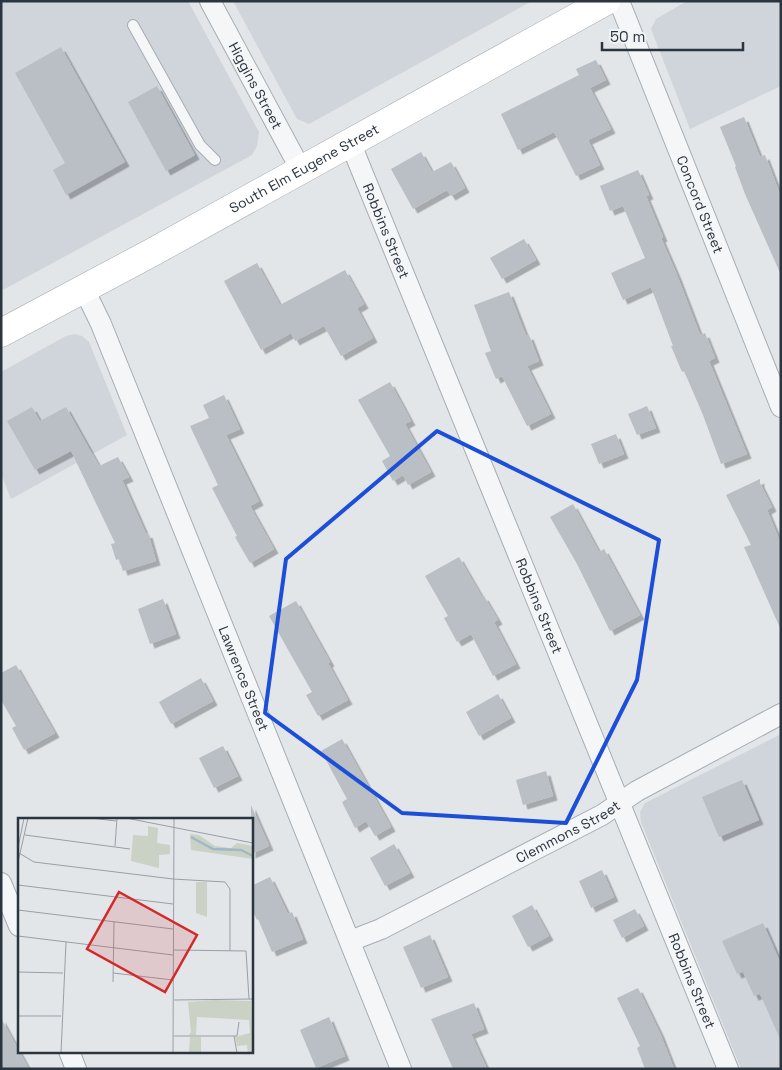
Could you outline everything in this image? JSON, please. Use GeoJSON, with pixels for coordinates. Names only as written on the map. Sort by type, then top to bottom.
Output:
{"type":"FeatureCollection","features":[{"type":"Feature","properties":{"kind":"main road","name":"South Elm Eugene Street"},"geometry":{"type":"LineString","coordinates":[[1,333],[606,1]]}},
{"type":"Feature","properties":{"kind":"street","name":"Higgins Street"},"geometry":{"type":"LineString","coordinates":[[210,1],[301,170]]}},
{"type":"Feature","properties":{"kind":"street","name":"Concord Street"},"geometry":{"type":"LineString","coordinates":[[619,1],[781,407]]}},
{"type":"Feature","properties":{"kind":"street","name":"Robbins Street"},"geometry":{"type":"LineString","coordinates":[[350,142],[728,1069]]}},
{"type":"Feature","properties":{"kind":"street","name":"Lawrence Street"},"geometry":{"type":"LineString","coordinates":[[84,289],[101,324],[401,1069]]}},
{"type":"Feature","properties":{"kind":"street","name":"Clemmons Street"},"geometry":{"type":"LineString","coordinates":[[350,941],[399,920],[602,815],[637,790],[781,714]]}},
{"type":"Feature","properties":{"kind":"street"},"geometry":{"type":"LineString","coordinates":[[1,883],[18,924]]}},
{"type":"Feature","properties":{"kind":"street"},"geometry":{"type":"LineString","coordinates":[[69,1052],[76,1069]]}},
{"type":"Feature","properties":{"kind":"lane"},"geometry":{"type":"LineString","coordinates":[[133,25],[200,145],[215,160]]}},
{"type":"Feature","properties":{"kind":"highlighted area"},"geometry":{"type":"Polygon","coordinates":[[[437,431],[659,540],[637,680],[566,823],[402,813],[265,713],[286,559],[437,431]]]}},
{"type":"Feature","properties":{"kind":"shaded area"},"geometry":{"type":"Polygon","coordinates":[[[1,1],[188,1],[259,132],[257,146],[252,155],[1,291],[1,1]]]}},
{"type":"Feature","properties":{"kind":"shaded area"},"geometry":{"type":"Polygon","coordinates":[[[233,1],[532,1],[309,124],[297,119],[233,1]]]}},
{"type":"Feature","properties":{"kind":"shaded area"},"geometry":{"type":"Polygon","coordinates":[[[687,1],[781,1],[781,86],[690,129],[651,29],[656,19],[687,1]]]}},
{"type":"Feature","properties":{"kind":"shaded area"},"geometry":{"type":"Polygon","coordinates":[[[75,334],[82,336],[89,342],[127,435],[11,499],[1,474],[1,372],[66,336],[75,334]]]}},
{"type":"Feature","properties":{"kind":"shaded area"},"geometry":{"type":"Polygon","coordinates":[[[781,734],[781,1069],[741,1069],[641,822],[640,812],[645,803],[781,734]]]}},
{"type":"Feature","properties":{"kind":"building"},"geometry":{"type":"Polygon","coordinates":[[[61,47],[125,162],[66,195],[53,170],[65,163],[15,73],[61,47]]]}},
{"type":"Feature","properties":{"kind":"building"},"geometry":{"type":"Polygon","coordinates":[[[596,60],[606,80],[590,88],[611,129],[588,140],[600,165],[576,176],[554,132],[518,150],[501,114],[579,75],[576,69],[596,60]]]}},
{"type":"Feature","properties":{"kind":"building"},"geometry":{"type":"Polygon","coordinates":[[[157,86],[195,155],[166,171],[128,102],[157,86]]]}},
{"type":"Feature","properties":{"kind":"building"},"geometry":{"type":"Polygon","coordinates":[[[744,117],[760,157],[765,155],[781,197],[781,275],[745,194],[720,127],[744,117]]]}},
{"type":"Feature","properties":{"kind":"building"},"geometry":{"type":"Polygon","coordinates":[[[421,152],[432,172],[451,162],[465,188],[451,196],[447,190],[413,209],[391,169],[421,152]]]}},
{"type":"Feature","properties":{"kind":"building"},"geometry":{"type":"Polygon","coordinates":[[[638,170],[649,195],[646,196],[663,237],[661,238],[700,335],[705,333],[715,358],[709,361],[747,454],[721,464],[703,415],[671,346],[673,346],[651,287],[623,300],[611,273],[645,258],[623,206],[610,211],[600,186],[638,170]]]}},
{"type":"Feature","properties":{"kind":"building"},"geometry":{"type":"Polygon","coordinates":[[[524,239],[536,260],[502,279],[490,258],[524,239]]]}},
{"type":"Feature","properties":{"kind":"building"},"geometry":{"type":"Polygon","coordinates":[[[257,263],[280,305],[345,270],[364,304],[357,308],[373,338],[341,356],[324,326],[295,341],[291,333],[261,350],[224,281],[257,263]]]}},
{"type":"Feature","properties":{"kind":"building"},"geometry":{"type":"Polygon","coordinates":[[[509,292],[526,336],[529,335],[539,361],[527,366],[551,414],[527,426],[502,376],[496,379],[485,353],[491,351],[474,305],[509,292]]]}},
{"type":"Feature","properties":{"kind":"building"},"geometry":{"type":"Polygon","coordinates":[[[390,382],[411,421],[405,424],[431,472],[408,485],[403,475],[393,481],[382,461],[390,456],[358,400],[390,382]]]}},
{"type":"Feature","properties":{"kind":"building"},"geometry":{"type":"Polygon","coordinates":[[[224,395],[240,429],[226,435],[259,501],[250,506],[274,549],[250,563],[235,537],[237,536],[212,488],[218,485],[190,426],[209,418],[203,405],[224,395]]]}},
{"type":"Feature","properties":{"kind":"building"},"geometry":{"type":"Polygon","coordinates":[[[647,406],[656,428],[637,435],[628,414],[647,406]]]}},
{"type":"Feature","properties":{"kind":"building"},"geometry":{"type":"Polygon","coordinates":[[[32,407],[40,421],[66,407],[99,466],[118,457],[129,477],[122,480],[146,534],[148,533],[156,561],[123,571],[119,559],[116,560],[111,544],[115,543],[71,451],[35,470],[7,421],[32,407]]]}},
{"type":"Feature","properties":{"kind":"building"},"geometry":{"type":"Polygon","coordinates":[[[616,434],[624,454],[599,464],[591,444],[616,434]]]}},
{"type":"Feature","properties":{"kind":"building"},"geometry":{"type":"Polygon","coordinates":[[[760,479],[760,483],[772,507],[767,510],[781,544],[781,630],[744,547],[751,545],[726,495],[760,479]]]}},
{"type":"Feature","properties":{"kind":"building"},"geometry":{"type":"Polygon","coordinates":[[[573,504],[599,552],[604,549],[640,615],[610,631],[577,564],[550,517],[573,504]]]}},
{"type":"Feature","properties":{"kind":"building"},"geometry":{"type":"Polygon","coordinates":[[[459,557],[498,620],[494,622],[516,664],[493,676],[471,634],[457,642],[444,618],[448,616],[425,576],[459,557]]]}},
{"type":"Feature","properties":{"kind":"building"},"geometry":{"type":"Polygon","coordinates":[[[163,599],[176,634],[150,644],[138,609],[163,599]]]}},
{"type":"Feature","properties":{"kind":"building"},"geometry":{"type":"Polygon","coordinates":[[[296,601],[330,662],[328,663],[348,700],[318,716],[306,695],[312,692],[269,616],[296,601]]]}},
{"type":"Feature","properties":{"kind":"building"},"geometry":{"type":"Polygon","coordinates":[[[16,665],[55,733],[24,750],[12,728],[16,726],[1,700],[1,673],[16,665]]]}},
{"type":"Feature","properties":{"kind":"building"},"geometry":{"type":"Polygon","coordinates":[[[201,678],[213,701],[171,724],[159,702],[201,678]]]}},
{"type":"Feature","properties":{"kind":"building"},"geometry":{"type":"Polygon","coordinates":[[[498,694],[511,718],[479,736],[466,712],[498,694]]]}},
{"type":"Feature","properties":{"kind":"building"},"geometry":{"type":"Polygon","coordinates":[[[342,739],[391,827],[375,836],[366,821],[355,828],[342,802],[347,799],[321,751],[342,739]]]}},
{"type":"Feature","properties":{"kind":"building"},"geometry":{"type":"Polygon","coordinates":[[[223,746],[238,776],[214,788],[199,758],[223,746]]]}},
{"type":"Feature","properties":{"kind":"building"},"geometry":{"type":"Polygon","coordinates":[[[546,771],[553,796],[523,805],[516,780],[546,771]]]}},
{"type":"Feature","properties":{"kind":"building"},"geometry":{"type":"Polygon","coordinates":[[[742,780],[759,820],[719,837],[702,797],[742,780]]]}},
{"type":"Feature","properties":{"kind":"building"},"geometry":{"type":"Polygon","coordinates":[[[251,805],[269,846],[252,854],[252,818],[251,805]]]}},
{"type":"Feature","properties":{"kind":"building"},"geometry":{"type":"Polygon","coordinates":[[[394,844],[410,873],[385,886],[370,858],[394,844]]]}},
{"type":"Feature","properties":{"kind":"building"},"geometry":{"type":"Polygon","coordinates":[[[602,870],[614,897],[591,908],[579,881],[602,870]]]}},
{"type":"Feature","properties":{"kind":"building"},"geometry":{"type":"Polygon","coordinates":[[[270,877],[288,914],[292,912],[303,939],[272,952],[252,909],[252,886],[270,877]]]}},
{"type":"Feature","properties":{"kind":"building"},"geometry":{"type":"Polygon","coordinates":[[[532,905],[549,936],[528,947],[512,916],[532,905]]]}},
{"type":"Feature","properties":{"kind":"building"},"geometry":{"type":"Polygon","coordinates":[[[635,909],[644,926],[622,938],[613,920],[635,909]]]}},
{"type":"Feature","properties":{"kind":"building"},"geometry":{"type":"Polygon","coordinates":[[[763,923],[781,964],[781,1041],[760,994],[754,996],[743,972],[737,974],[722,941],[763,923]]]}},
{"type":"Feature","properties":{"kind":"building"},"geometry":{"type":"Polygon","coordinates":[[[430,935],[448,977],[421,988],[403,947],[430,935]]]}},
{"type":"Feature","properties":{"kind":"building"},"geometry":{"type":"Polygon","coordinates":[[[638,988],[660,1033],[674,1069],[645,1069],[637,1048],[640,1046],[617,998],[638,988]]]}},
{"type":"Feature","properties":{"kind":"building"},"geometry":{"type":"Polygon","coordinates":[[[474,1003],[484,1029],[471,1034],[487,1069],[453,1069],[431,1019],[474,1003]]]}},
{"type":"Feature","properties":{"kind":"building"},"geometry":{"type":"Polygon","coordinates":[[[329,1017],[345,1056],[316,1068],[300,1030],[329,1017]]]}},
{"type":"Feature","properties":{"kind":"building"},"geometry":{"type":"Polygon","coordinates":[[[1,1018],[29,1069],[1,1069],[1,1018]]]}}]}
